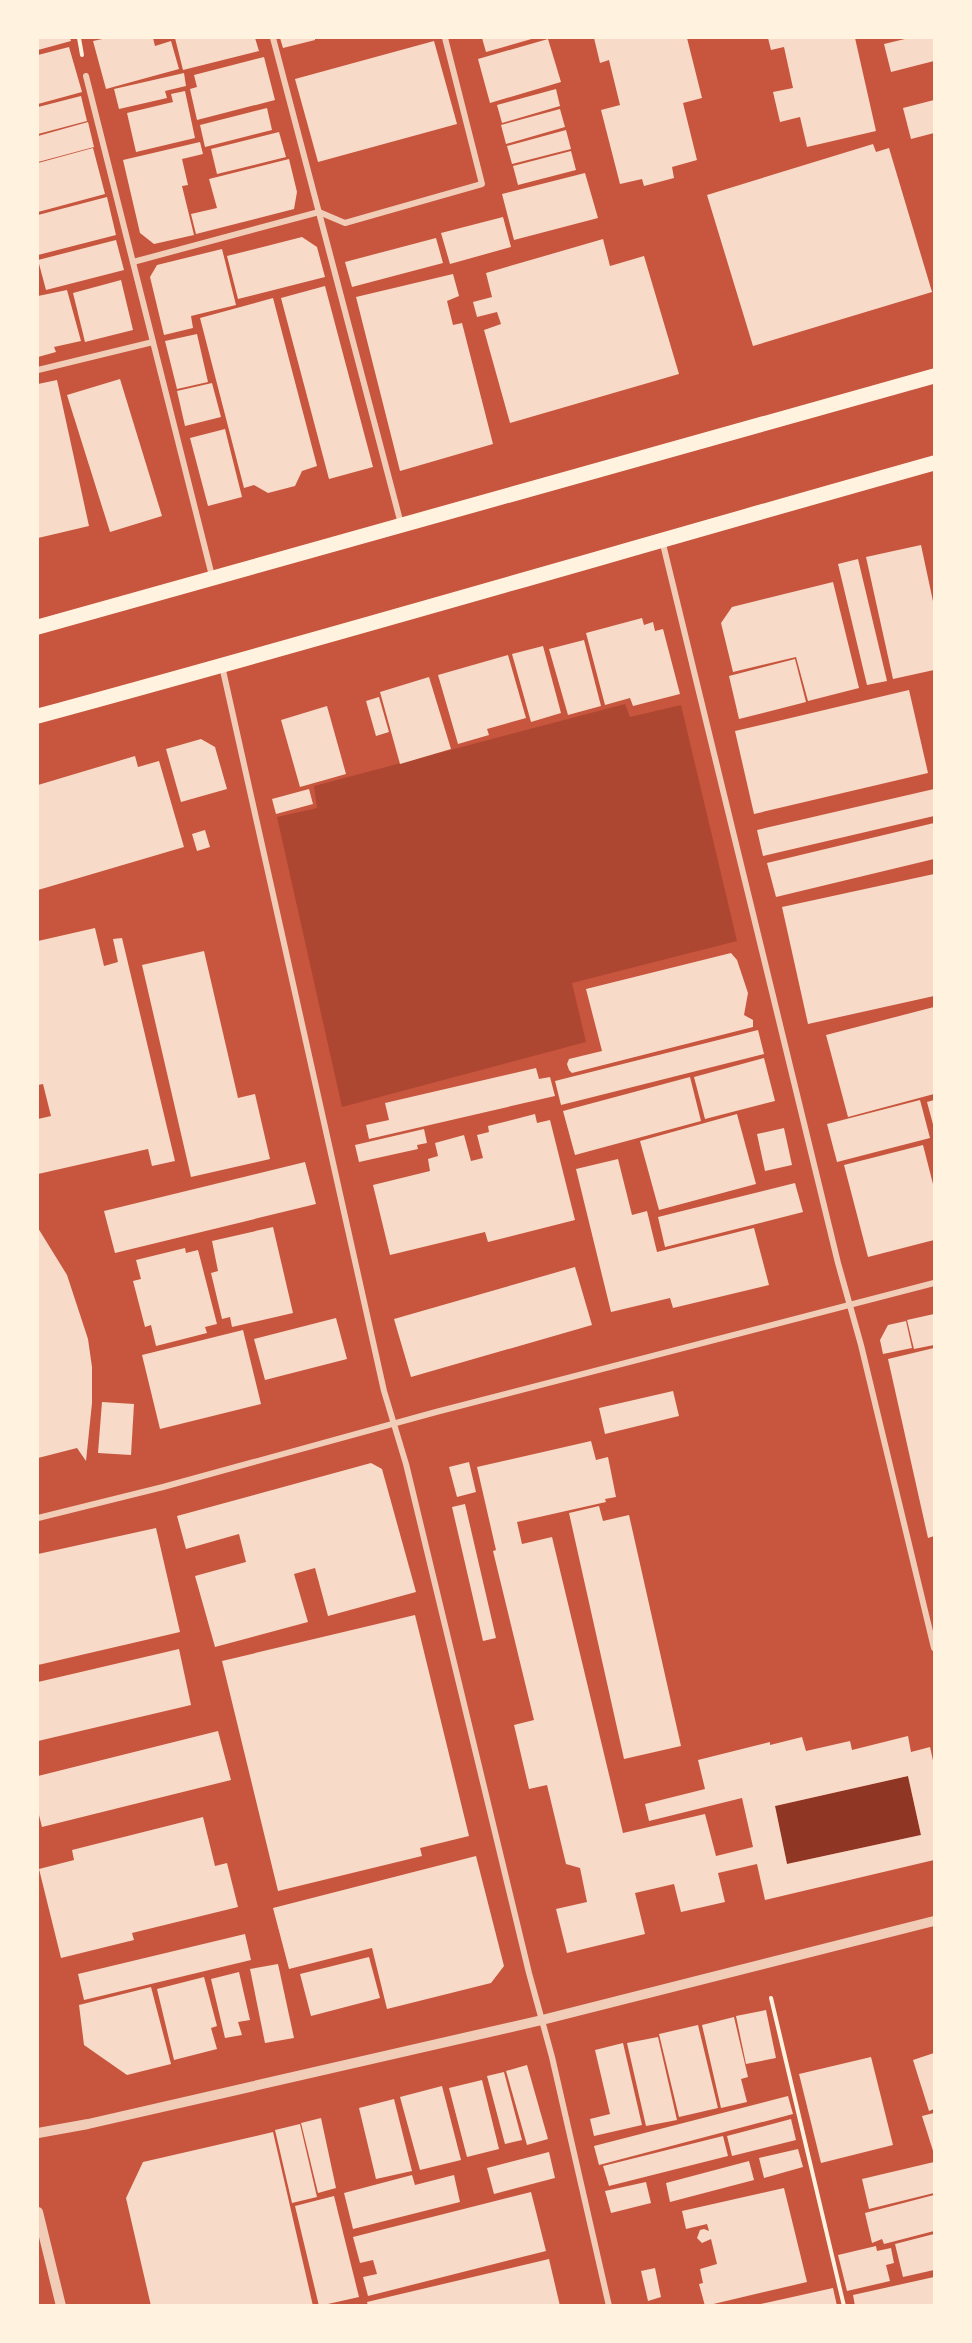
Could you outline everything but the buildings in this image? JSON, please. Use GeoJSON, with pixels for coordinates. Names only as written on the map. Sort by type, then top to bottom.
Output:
{"type":"FeatureCollection","features":[{"type":"Feature","properties":{"kind":"main road"},"geometry":{"type":"LineString","coordinates":[[38,627],[212,576],[401,526],[934,376]]}},
{"type":"Feature","properties":{"kind":"main road"},"geometry":{"type":"LineString","coordinates":[[38,716],[222,666],[934,463]]}},
{"type":"Feature","properties":{"kind":"street"},"geometry":{"type":"LineString","coordinates":[[273,38],[401,526]]}},
{"type":"Feature","properties":{"kind":"street"},"geometry":{"type":"LineString","coordinates":[[133,261],[320,212],[345,223],[482,184],[445,38]]}},
{"type":"Feature","properties":{"kind":"street"},"geometry":{"type":"LineString","coordinates":[[87,76],[212,576]]}},
{"type":"Feature","properties":{"kind":"street"},"geometry":{"type":"LineString","coordinates":[[38,370],[153,342]]}},
{"type":"Feature","properties":{"kind":"street"},"geometry":{"type":"LineString","coordinates":[[662,539],[934,1648]]}},
{"type":"Feature","properties":{"kind":"street"},"geometry":{"type":"LineString","coordinates":[[222,666],[381,1380],[409,1476],[552,2057],[609,2306]]}},
{"type":"Feature","properties":{"kind":"street"},"geometry":{"type":"LineString","coordinates":[[38,1518],[934,1283]]}},
{"type":"Feature","properties":{"kind":"street"},"geometry":{"type":"LineString","coordinates":[[38,2133],[88,2124],[542,2020],[934,1921]]}},
{"type":"Feature","properties":{"kind":"street"},"geometry":{"type":"LineString","coordinates":[[38,2212],[61,2306]]}},
{"type":"Feature","properties":{"kind":"path"},"geometry":{"type":"LineString","coordinates":[[771,1998],[844,2306]]}},
{"type":"Feature","properties":{"kind":"shaded area"},"geometry":{"type":"Polygon","coordinates":[[[625,704],[630,717],[681,705],[737,941],[572,983],[586,1042],[342,1107],[277,817],[317,808],[314,786],[625,704]]]}},
{"type":"Feature","properties":{"kind":"shaded area"},"geometry":{"type":"Polygon","coordinates":[[[908,1776],[921,1835],[787,1864],[775,1806],[908,1776]]]}}]}
